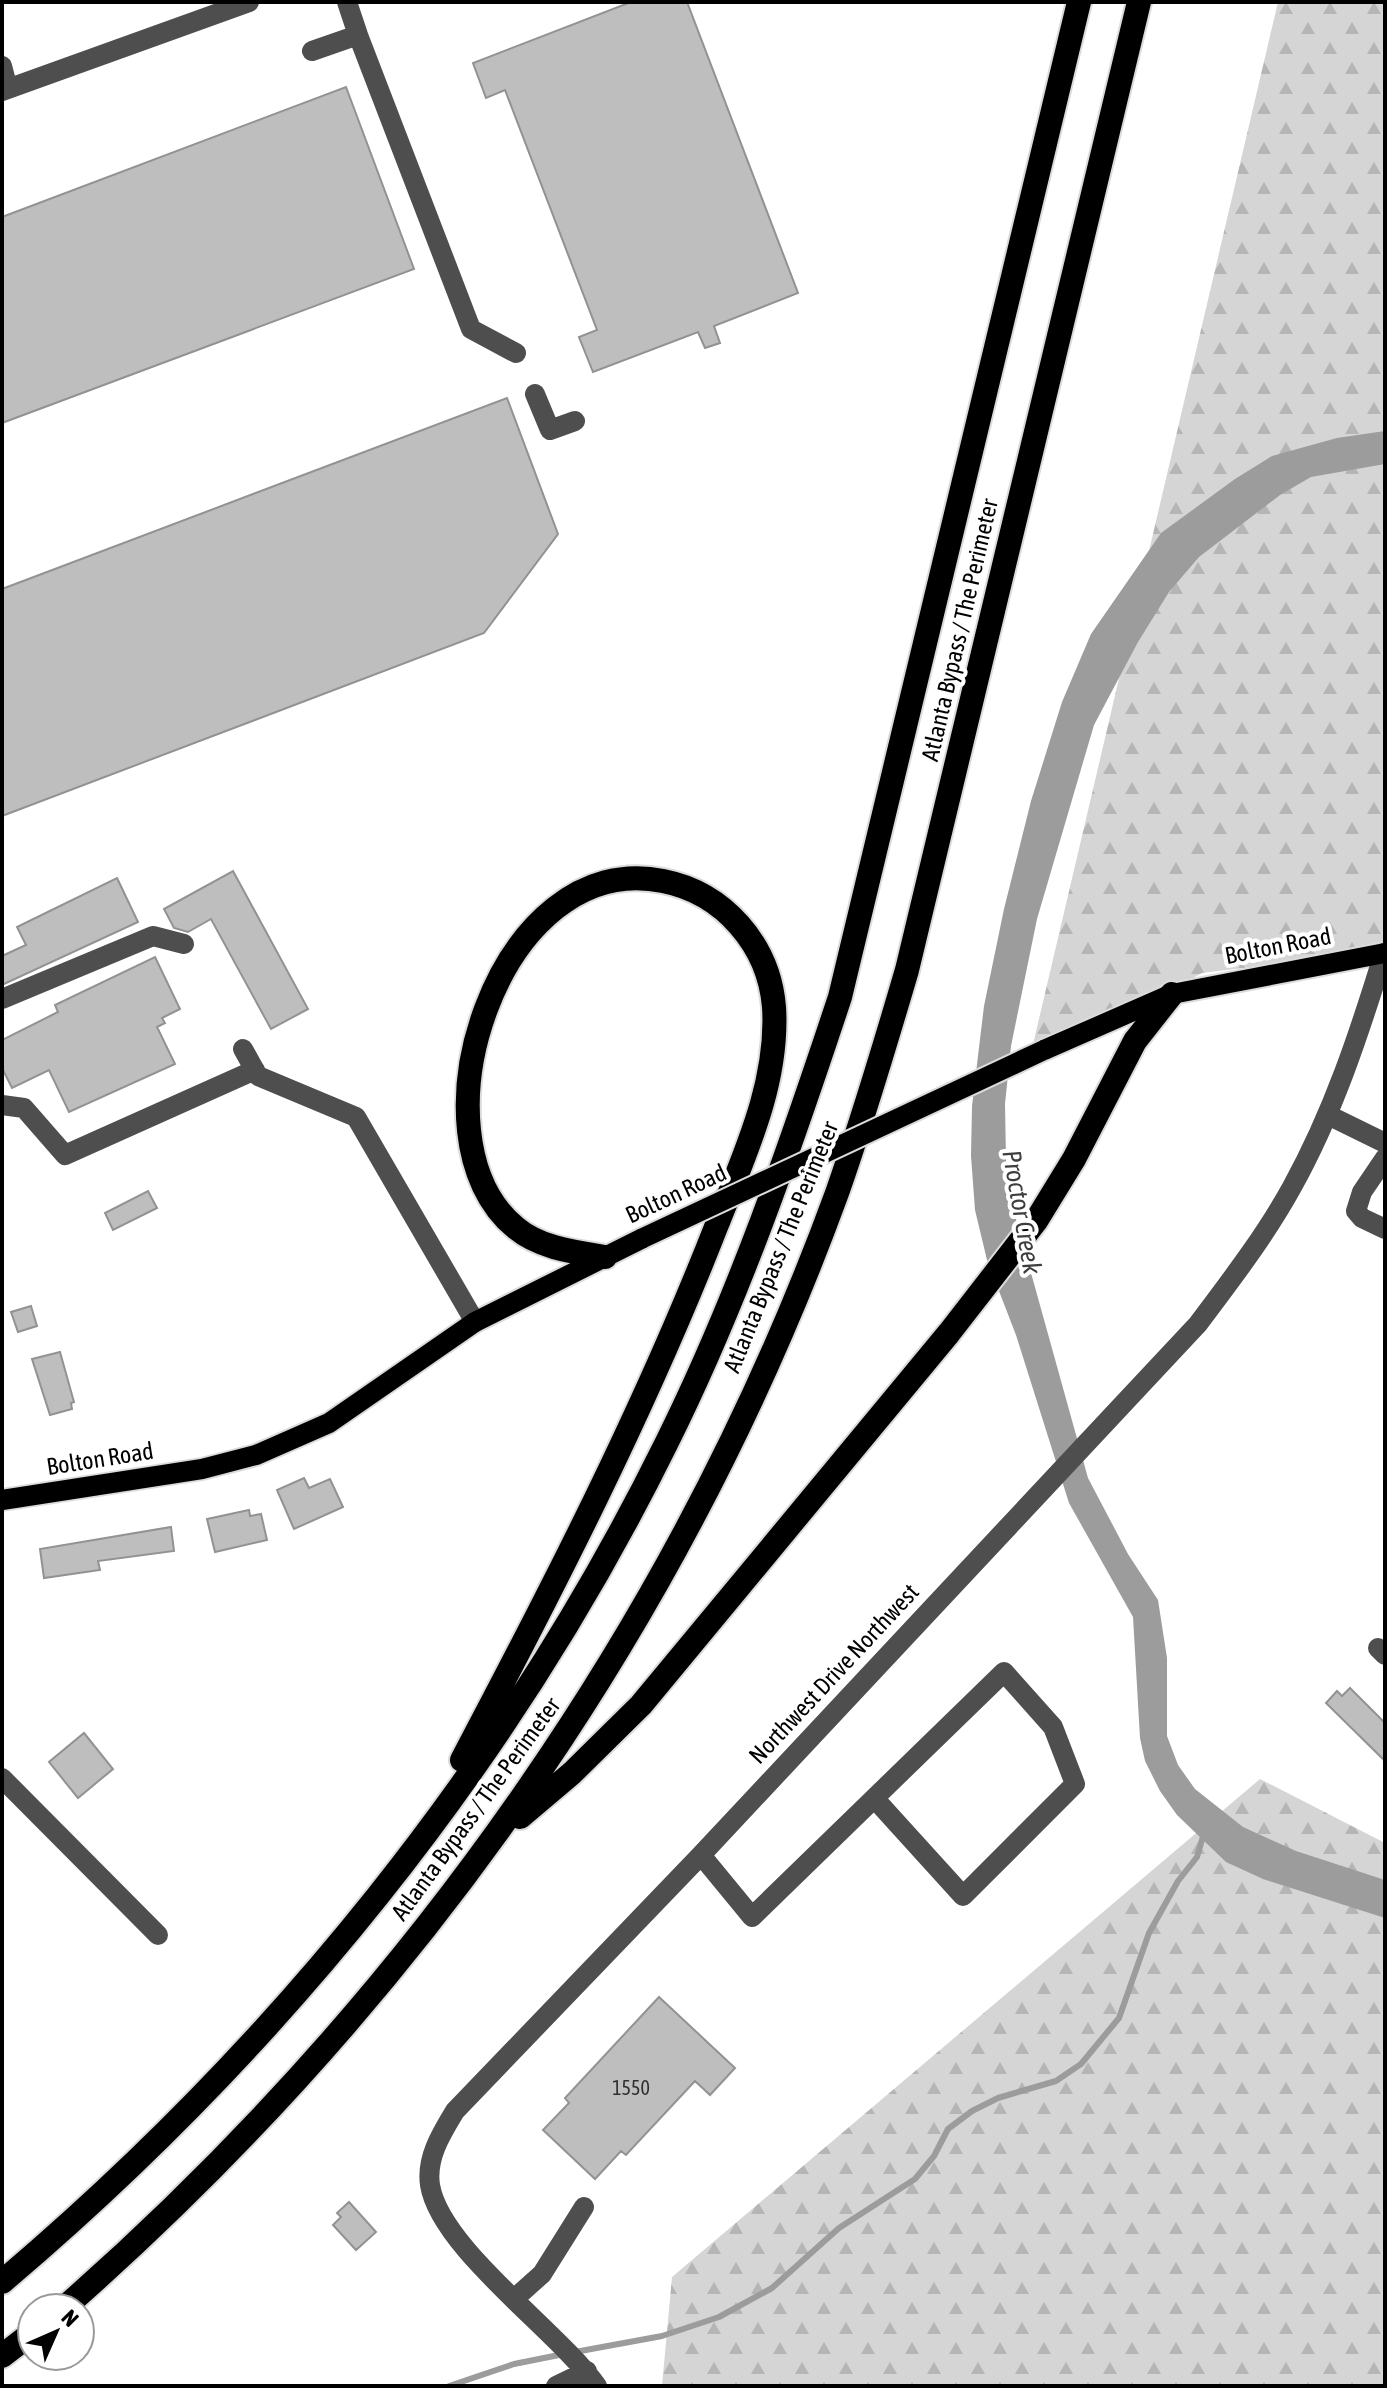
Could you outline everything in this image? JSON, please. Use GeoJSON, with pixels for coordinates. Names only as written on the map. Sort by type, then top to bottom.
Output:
{"type":"FeatureCollection","features":[{"type":"Feature","properties":{"kind":"highway","name":"Atlanta Bypass / The Perimeter"},"geometry":{"type":"LineString","coordinates":[[2,2282],[103,2192],[217,2081],[330,1955],[416,1846],[518,1701],[619,1534],[708,1354],[795,1135],[840,997],[1079,2]]}},
{"type":"Feature","properties":{"kind":"highway","name":"Atlanta Bypass / The Perimeter"},"geometry":{"type":"LineString","coordinates":[[82,2292],[177,2206],[309,2069],[405,1955],[496,1836],[589,1699],[676,1550],[722,1461],[803,1279],[836,1194],[868,1102],[907,970],[1139,2]]}},
{"type":"Feature","properties":{"kind":"highway"},"geometry":{"type":"LineString","coordinates":[[416,1846],[573,1546],[668,1351],[754,1131],[768,1079],[774,1005],[765,970],[750,936],[711,899],[685,886],[659,880],[605,882],[580,891],[554,907],[532,927],[495,984],[473,1059],[471,1132],[475,1159],[491,1199],[508,1220],[528,1236],[553,1247],[605,1257]]}},
{"type":"Feature","properties":{"kind":"highway"},"geometry":{"type":"LineString","coordinates":[[496,1836],[572,1773],[641,1705],[949,1333],[1036,1221],[1074,1159],[1135,1041],[1172,994]]}},
{"type":"Feature","properties":{"kind":"main road","name":"Bolton Road"},"geometry":{"type":"LineString","coordinates":[[2,1500],[202,1469],[256,1455],[329,1423],[475,1322],[643,1238],[1044,1050],[1172,994],[1384,953]]}},
{"type":"Feature","properties":{"kind":"street"},"geometry":{"type":"LineString","coordinates":[[2,66],[5,90],[249,2]]}},
{"type":"Feature","properties":{"kind":"street"},"geometry":{"type":"LineString","coordinates":[[347,2],[471,329],[516,353]]}},
{"type":"Feature","properties":{"kind":"street"},"geometry":{"type":"LineString","coordinates":[[312,51],[358,35]]}},
{"type":"Feature","properties":{"kind":"street"},"geometry":{"type":"LineString","coordinates":[[535,394],[550,430],[575,421]]}},
{"type":"Feature","properties":{"kind":"street"},"geometry":{"type":"LineString","coordinates":[[2,999],[153,936],[184,944]]}},
{"type":"Feature","properties":{"kind":"street","name":"Northwest Drive Northwest"},"geometry":{"type":"LineString","coordinates":[[592,2378],[443,2223],[430,2184],[435,2144],[455,2111],[701,1855],[1198,1324],[1249,1257],[1291,1189],[1328,1115],[1357,1041],[1384,953]]}},
{"type":"Feature","properties":{"kind":"street"},"geometry":{"type":"LineString","coordinates":[[243,1049],[258,1076],[356,1117],[475,1322]]}},
{"type":"Feature","properties":{"kind":"street"},"geometry":{"type":"LineString","coordinates":[[2,1105],[24,1108],[65,1155],[255,1070]]}},
{"type":"Feature","properties":{"kind":"street"},"geometry":{"type":"LineString","coordinates":[[1328,1115],[1385,1143]]}},
{"type":"Feature","properties":{"kind":"street"},"geometry":{"type":"LineString","coordinates":[[1385,1158],[1362,1192],[1356,1211],[1362,1218],[1385,1229]]}},
{"type":"Feature","properties":{"kind":"street"},"geometry":{"type":"LineString","coordinates":[[701,1855],[752,1917],[1004,1672],[1053,1727],[1075,1784],[963,1896],[875,1799]]}},
{"type":"Feature","properties":{"kind":"street"},"geometry":{"type":"LineString","coordinates":[[2,1778],[158,1935]]}},
{"type":"Feature","properties":{"kind":"street"},"geometry":{"type":"LineString","coordinates":[[514,2299],[542,2274],[584,2207]]}},
{"type":"Feature","properties":{"kind":"street"},"geometry":{"type":"LineString","coordinates":[[556,2386],[592,2378]]}},
{"type":"Feature","properties":{"kind":"green space"},"geometry":{"type":"Polygon","coordinates":[[[1278,2],[1385,2],[1385,951],[1202,973],[1027,1070],[1278,2]]]}},
{"type":"Feature","properties":{"kind":"green space"},"geometry":{"type":"Polygon","coordinates":[[[1260,1779],[1385,1843],[1385,2386],[662,2386],[672,2277],[1260,1779]]]}},
{"type":"Feature","properties":{"kind":"shaded area"},"geometry":{"type":"Polygon","coordinates":[[[1385,431],[1385,464],[1311,477],[1280,495],[1199,557],[1169,592],[1138,642],[1094,725],[1037,919],[1011,1046],[1005,1104],[1006,1160],[1013,1208],[1088,1478],[1128,1554],[1158,1600],[1167,1658],[1167,1736],[1178,1765],[1195,1789],[1243,1827],[1296,1851],[1385,1880],[1385,1918],[1263,1879],[1226,1862],[1177,1815],[1160,1791],[1145,1761],[1140,1738],[1133,1617],[1069,1503],[1016,1335],[987,1260],[975,1210],[971,1156],[972,1106],[984,1006],[1004,909],[1031,801],[1062,702],[1091,634],[1161,533],[1235,479],[1272,456],[1337,438],[1385,431]]]}},
{"type":"Feature","properties":{"kind":"building"},"geometry":{"type":"Polygon","coordinates":[[[631,2],[687,2],[798,293],[714,326],[720,343],[705,348],[698,332],[593,372],[579,337],[597,330],[505,90],[486,98],[473,63],[631,2]]]}},
{"type":"Feature","properties":{"kind":"building"},"geometry":{"type":"Polygon","coordinates":[[[346,87],[414,269],[2,423],[2,217],[346,87]]]}},
{"type":"Feature","properties":{"kind":"building"},"geometry":{"type":"Polygon","coordinates":[[[507,398],[558,534],[484,633],[2,816],[2,589],[507,398]]]}},
{"type":"Feature","properties":{"kind":"building"},"geometry":{"type":"Polygon","coordinates":[[[233,871],[308,1009],[271,1029],[211,919],[188,932],[174,928],[164,909],[233,871]]]}},
{"type":"Feature","properties":{"kind":"building"},"geometry":{"type":"Polygon","coordinates":[[[117,878],[138,922],[2,985],[2,956],[26,945],[17,927],[117,878]]]}},
{"type":"Feature","properties":{"kind":"building"},"geometry":{"type":"Polygon","coordinates":[[[155,957],[180,1009],[162,1018],[165,1023],[157,1027],[175,1064],[69,1112],[49,1070],[12,1088],[2,1068],[2,1040],[58,1012],[55,1005],[155,957]]]}},
{"type":"Feature","properties":{"kind":"building"},"geometry":{"type":"Polygon","coordinates":[[[148,1191],[157,1208],[113,1230],[105,1213],[148,1191]]]}},
{"type":"Feature","properties":{"kind":"building"},"geometry":{"type":"Polygon","coordinates":[[[31,1306],[37,1326],[18,1332],[11,1312],[31,1306]]]}},
{"type":"Feature","properties":{"kind":"building"},"geometry":{"type":"Polygon","coordinates":[[[60,1352],[74,1402],[71,1403],[72,1409],[50,1415],[32,1359],[60,1352]]]}},
{"type":"Feature","properties":{"kind":"building"},"geometry":{"type":"Polygon","coordinates":[[[304,1478],[309,1488],[330,1479],[343,1507],[294,1529],[277,1490],[304,1478]]]}},
{"type":"Feature","properties":{"kind":"building"},"geometry":{"type":"Polygon","coordinates":[[[249,1510],[250,1516],[261,1514],[267,1540],[215,1552],[207,1519],[249,1510]]]}},
{"type":"Feature","properties":{"kind":"building"},"geometry":{"type":"Polygon","coordinates":[[[171,1527],[174,1551],[98,1561],[100,1570],[44,1578],[40,1549],[171,1527]]]}},
{"type":"Feature","properties":{"kind":"building"},"geometry":{"type":"Polygon","coordinates":[[[1350,1688],[1385,1723],[1385,1761],[1326,1703],[1337,1691],[1342,1696],[1350,1688]]]}},
{"type":"Feature","properties":{"kind":"building"},"geometry":{"type":"Polygon","coordinates":[[[84,1733],[113,1769],[78,1798],[49,1762],[84,1733]]]}},
{"type":"Feature","properties":{"kind":"building"},"geometry":{"type":"Polygon","coordinates":[[[659,1997],[735,2068],[710,2095],[695,2081],[626,2155],[621,2151],[595,2179],[543,2130],[569,2103],[565,2098],[659,1997]]]}},
{"type":"Feature","properties":{"kind":"building"},"geometry":{"type":"Polygon","coordinates":[[[349,2202],[376,2232],[356,2250],[333,2225],[341,2217],[337,2213],[349,2202]]]}},
{"type":"Feature","properties":{"kind":"waterway"},"geometry":{"type":"LineString","coordinates":[[575,2352],[662,2336],[719,2317],[772,2288],[839,2228],[915,2179],[934,2156],[948,2129],[972,2111],[998,2098],[1056,2081],[1081,2064],[1119,2018],[1149,1933],[1178,1881],[1197,1857],[1204,1833]]}},
{"type":"Feature","properties":{"kind":"waterway"},"geometry":{"type":"LineString","coordinates":[[449,2386],[514,2364],[564,2354]]}},
{"type":"Feature","properties":{"kind":"water label","name":"Proctor Creek"},"geometry":{"type":"Point","coordinates":[1022,1212]}}]}
